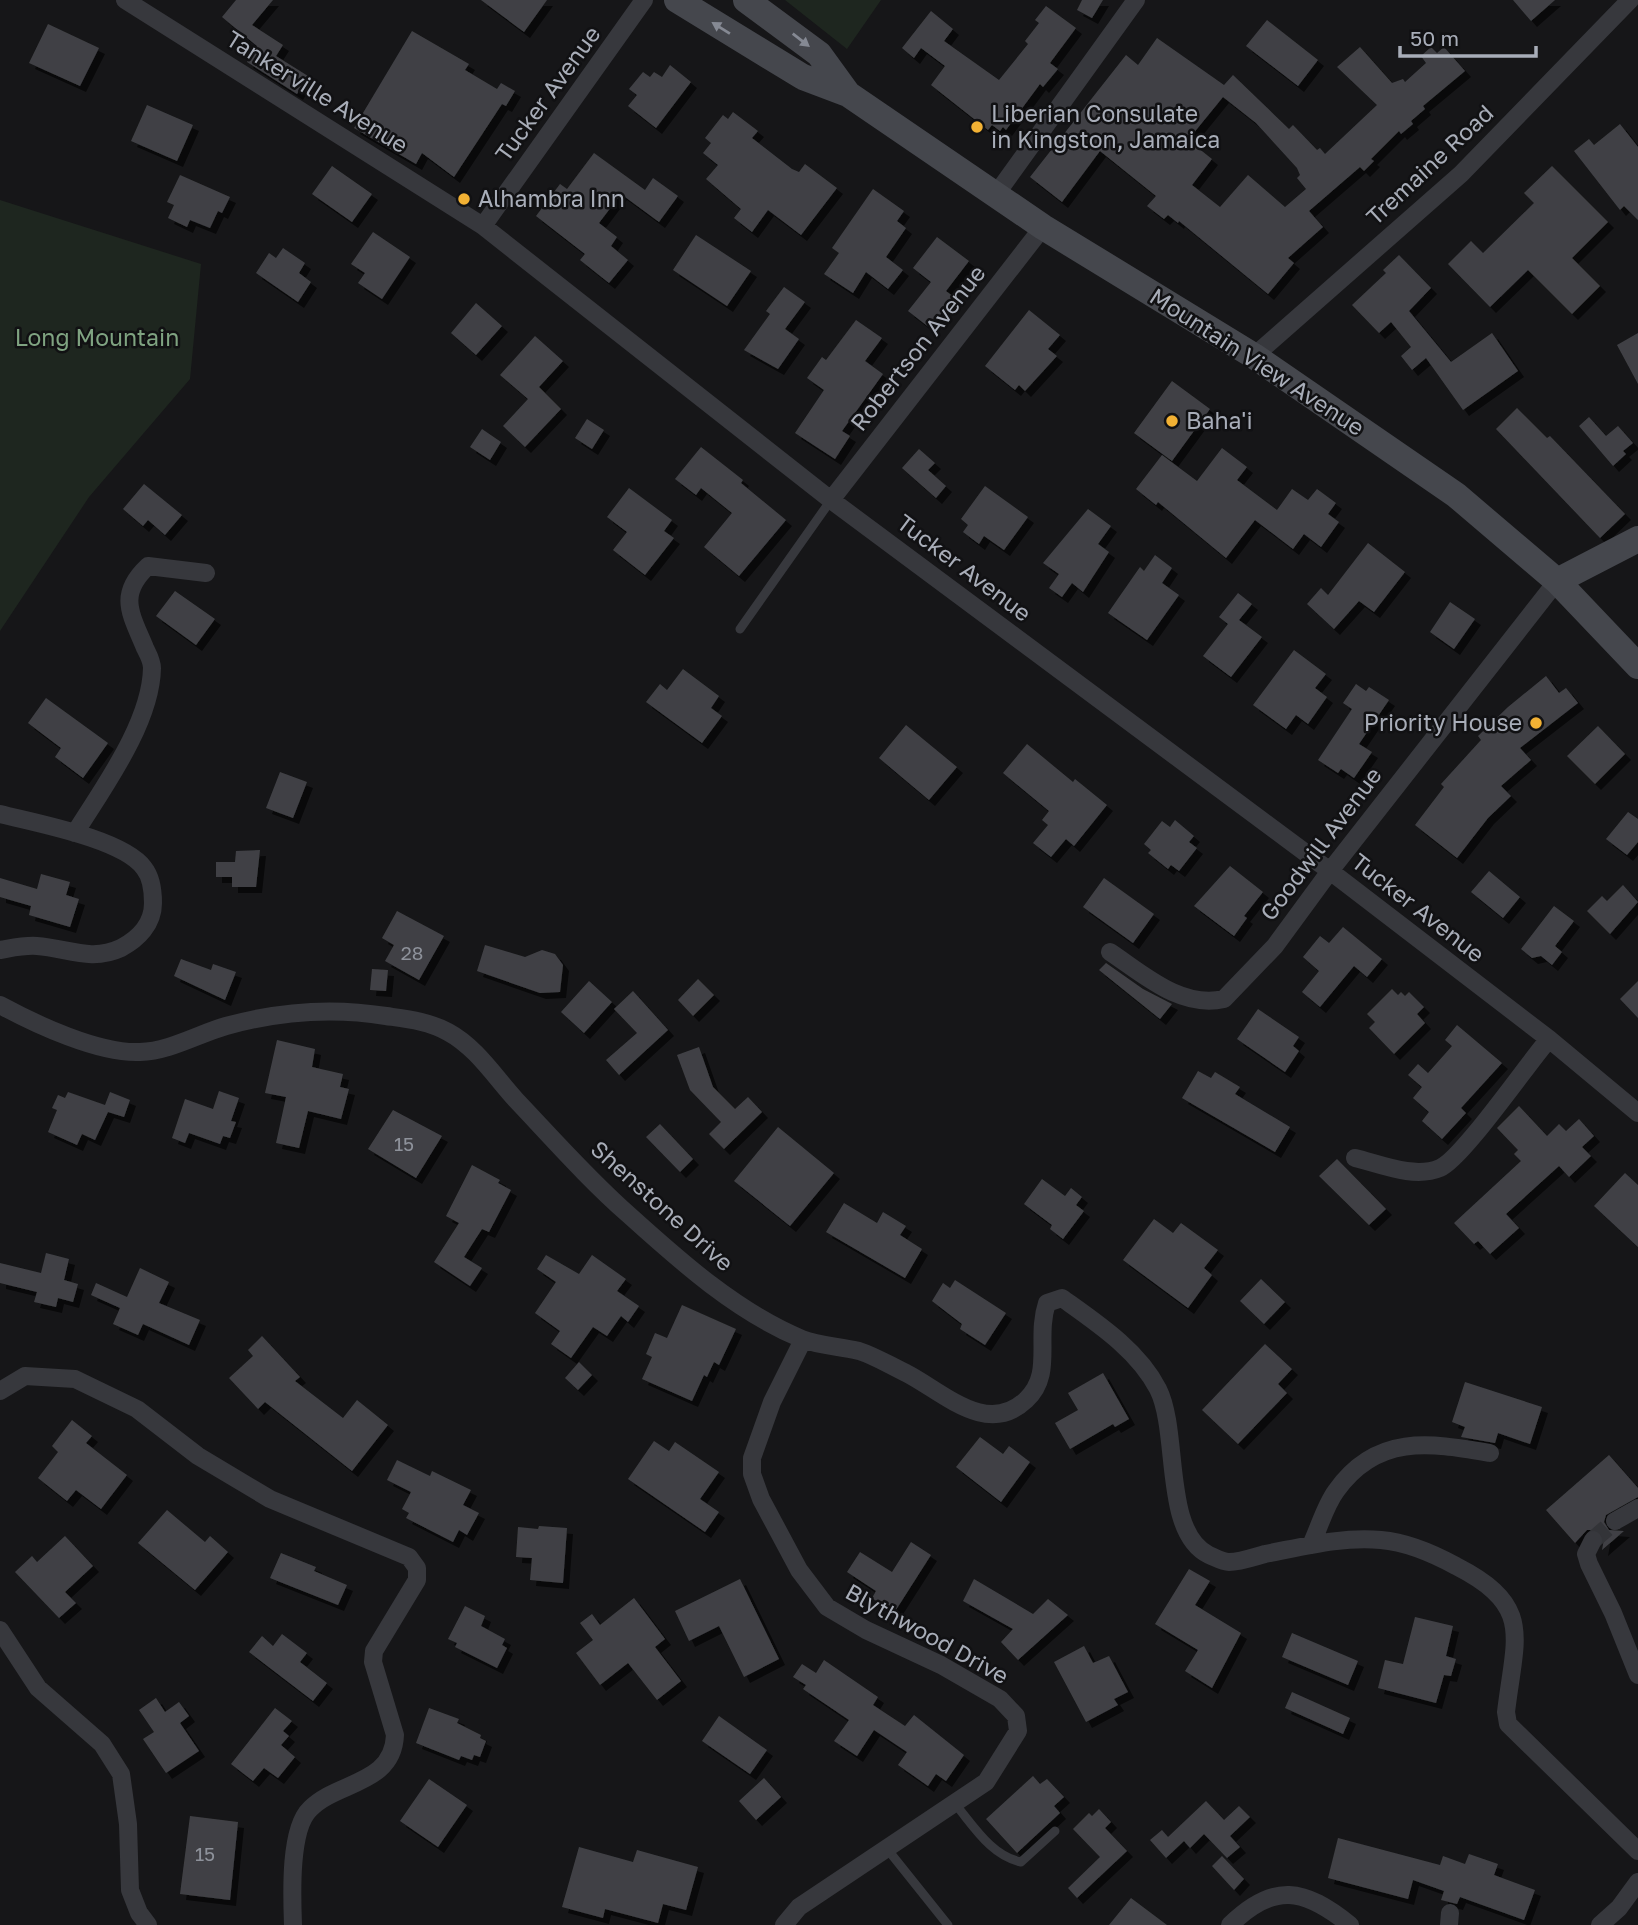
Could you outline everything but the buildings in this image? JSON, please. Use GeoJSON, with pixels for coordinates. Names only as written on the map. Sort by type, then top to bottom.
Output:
{"type":"FeatureCollection","features":[{"type":"Feature","properties":{"kind":"main road","name":"Mountain View Avenue"},"geometry":{"type":"LineString","coordinates":[[677,0],[803,77],[848,94],[1044,227],[1254,356],[1456,495],[1557,581],[1638,666]]}},
{"type":"Feature","properties":{"kind":"main road","name":"Mountain View Avenue"},"geometry":{"type":"LineString","coordinates":[[756,4],[819,54],[848,94]]}},
{"type":"Feature","properties":{"kind":"main road"},"geometry":{"type":"LineString","coordinates":[[1557,581],[1638,539]]}},
{"type":"Feature","properties":{"kind":"street","name":"Tankerville Avenue"},"geometry":{"type":"LineString","coordinates":[[125,0],[483,226]]}},
{"type":"Feature","properties":{"kind":"street","name":"Tucker Avenue"},"geometry":{"type":"LineString","coordinates":[[644,0],[483,226],[831,500],[1329,871],[1549,1039],[1638,1113]]}},
{"type":"Feature","properties":{"kind":"street"},"geometry":{"type":"LineString","coordinates":[[997,193],[1136,0]]}},
{"type":"Feature","properties":{"kind":"street","name":"Tremaine Road"},"geometry":{"type":"LineString","coordinates":[[1254,356],[1461,174],[1630,0]]}},
{"type":"Feature","properties":{"kind":"street","name":"Robertson Avenue"},"geometry":{"type":"LineString","coordinates":[[831,500],[1044,227]]}},
{"type":"Feature","properties":{"kind":"street"},"geometry":{"type":"LineString","coordinates":[[75,833],[121,758],[149,689],[153,665],[130,613],[130,587],[148,566],[206,573]]}},
{"type":"Feature","properties":{"kind":"street","name":"Goodwill Avenue"},"geometry":{"type":"LineString","coordinates":[[1110,952],[1164,989],[1193,998],[1214,1001],[1224,999],[1275,946],[1329,871],[1557,581]]}},
{"type":"Feature","properties":{"kind":"street"},"geometry":{"type":"LineString","coordinates":[[0,814],[75,833],[121,850],[144,867],[153,888],[153,912],[143,933],[120,948],[92,956],[37,946],[0,950]]}},
{"type":"Feature","properties":{"kind":"street","name":"Shenstone Drive"},"geometry":{"type":"LineString","coordinates":[[0,1005],[96,1045],[132,1052],[187,1041],[226,1026],[325,1009],[358,1010],[420,1020],[447,1031],[469,1046],[515,1099],[627,1214],[725,1296],[803,1340],[862,1352],[930,1385],[979,1415],[1004,1414],[1024,1403],[1037,1388],[1042,1372],[1040,1322],[1047,1303],[1062,1298],[1132,1352],[1157,1387],[1168,1415],[1181,1524],[1190,1541],[1206,1554],[1227,1562],[1311,1545],[1380,1539],[1443,1559],[1494,1587],[1512,1612],[1516,1627],[1506,1712],[1508,1724],[1638,1851]]}},
{"type":"Feature","properties":{"kind":"street"},"geometry":{"type":"LineString","coordinates":[[1355,1158],[1412,1172],[1440,1168],[1465,1146],[1549,1039]]}},
{"type":"Feature","properties":{"kind":"street","name":"Blythwood Drive"},"geometry":{"type":"LineString","coordinates":[[784,1925],[799,1908],[956,1805],[986,1782],[1018,1731],[1016,1716],[1000,1699],[941,1665],[827,1607],[800,1570],[761,1499],[752,1474],[752,1458],[772,1402],[803,1340]]}},
{"type":"Feature","properties":{"kind":"street"},"geometry":{"type":"LineString","coordinates":[[0,1391],[25,1376],[75,1379],[137,1409],[198,1456],[270,1499],[409,1557],[417,1568],[416,1580],[374,1651],[373,1662],[395,1735],[395,1748],[373,1776],[320,1801],[309,1809],[301,1821],[291,1888],[293,1925]]}},
{"type":"Feature","properties":{"kind":"street"},"geometry":{"type":"LineString","coordinates":[[1311,1545],[1334,1493],[1350,1473],[1391,1448],[1431,1443],[1490,1453]]}},
{"type":"Feature","properties":{"kind":"street"},"geometry":{"type":"LineString","coordinates":[[1615,1521],[1638,1508]]}},
{"type":"Feature","properties":{"kind":"street"},"geometry":{"type":"LineString","coordinates":[[1592,1540],[1586,1554],[1589,1564],[1614,1613],[1638,1675]]}},
{"type":"Feature","properties":{"kind":"street"},"geometry":{"type":"LineString","coordinates":[[0,1630],[38,1688],[102,1744],[121,1774],[128,1824],[130,1890],[139,1913],[148,1925]]}},
{"type":"Feature","properties":{"kind":"street"},"geometry":{"type":"LineString","coordinates":[[1600,1925],[1619,1908],[1638,1882]]}},
{"type":"Feature","properties":{"kind":"street"},"geometry":{"type":"LineString","coordinates":[[1230,1925],[1261,1899],[1286,1893],[1313,1901],[1350,1925]]}},
{"type":"Feature","properties":{"kind":"lane"},"geometry":{"type":"LineString","coordinates":[[740,629],[831,500]]}},
{"type":"Feature","properties":{"kind":"lane"},"geometry":{"type":"LineString","coordinates":[[956,1805],[991,1847],[1007,1859],[1021,1862],[1055,1831]]}},
{"type":"Feature","properties":{"kind":"lane"},"geometry":{"type":"LineString","coordinates":[[888,1850],[948,1925]]}},
{"type":"Feature","properties":{"kind":"green space"},"geometry":{"type":"Polygon","coordinates":[[[785,0],[881,0],[847,49],[785,0]]]}},
{"type":"Feature","properties":{"kind":"green space","name":"Long Mountain"},"geometry":{"type":"Polygon","coordinates":[[[0,200],[201,264],[190,379],[89,497],[0,631],[0,200]]]}},
{"type":"Feature","properties":{"kind":"tunnel"},"geometry":{"type":"LineString","coordinates":[[1593,1540],[1615,1521]]}},
{"type":"Feature","properties":{"kind":"place","name":"Liberian Consulate in Kingston, Jamaica"},"geometry":{"type":"Point","coordinates":[977,127]}},
{"type":"Feature","properties":{"kind":"place","name":"Alhambra Inn"},"geometry":{"type":"Point","coordinates":[464,199]}},
{"type":"Feature","properties":{"kind":"place","name":"Baha'i"},"geometry":{"type":"Point","coordinates":[1172,421]}},
{"type":"Feature","properties":{"kind":"place","name":"Priority House"},"geometry":{"type":"Point","coordinates":[1536,723]}}]}
